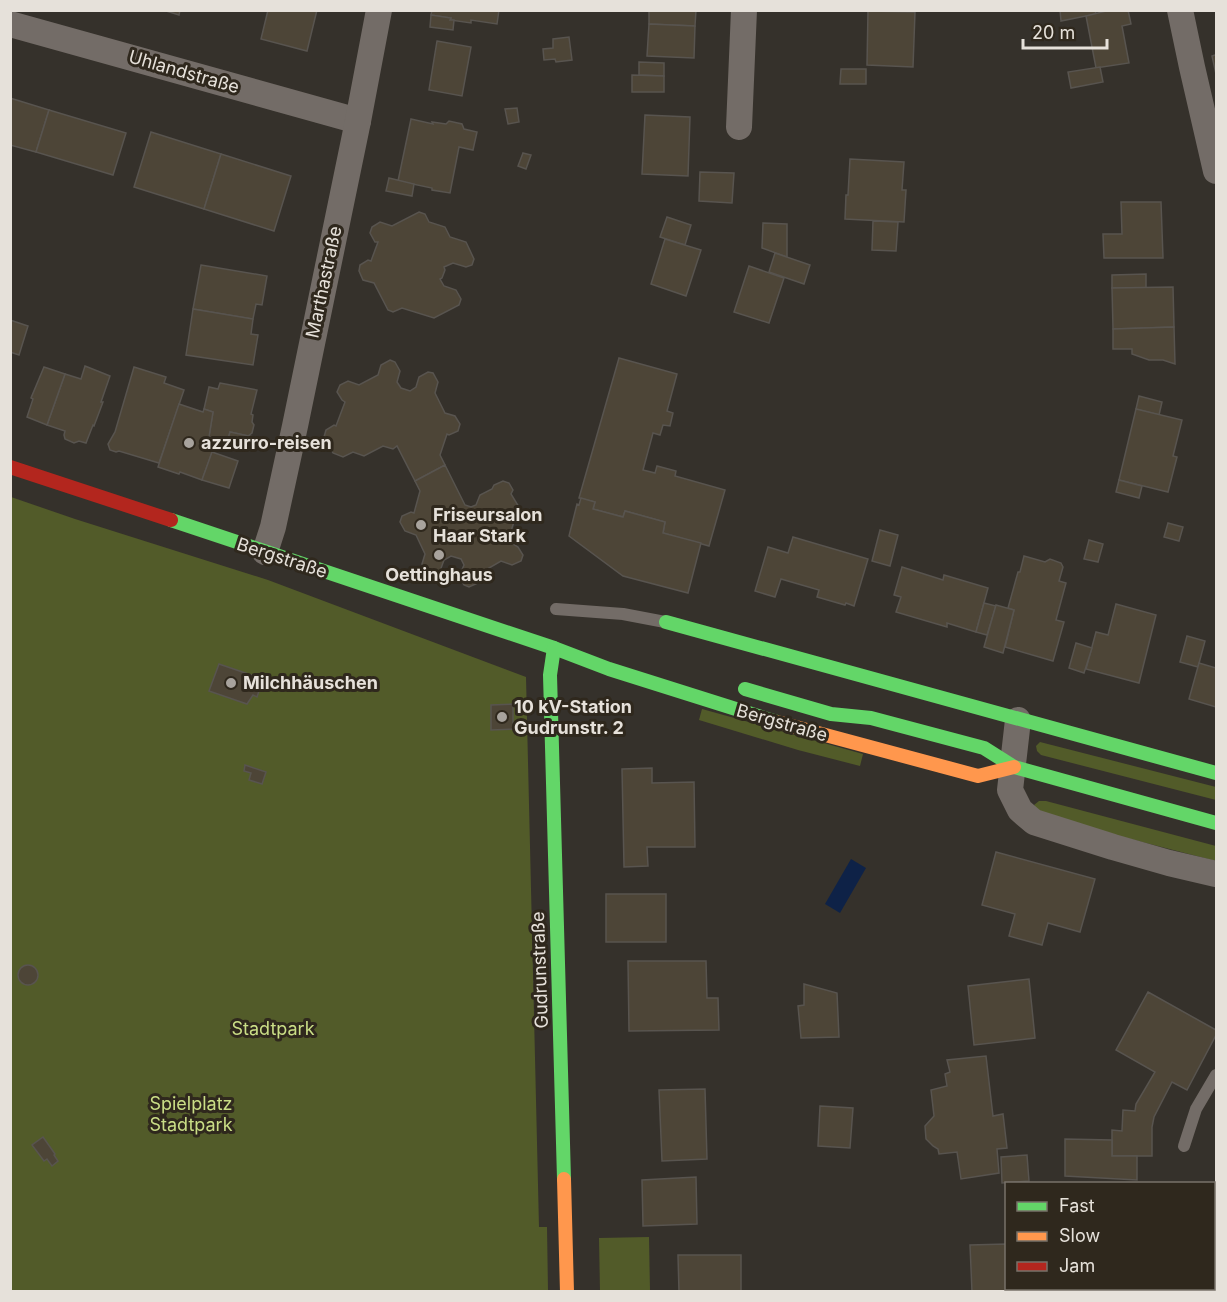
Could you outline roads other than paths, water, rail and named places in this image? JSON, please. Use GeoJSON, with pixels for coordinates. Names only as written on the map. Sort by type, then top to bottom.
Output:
{"type":"FeatureCollection","features":[{"type":"Feature","properties":{"kind":"street","name":"Marthastraße"},"geometry":{"type":"LineString","coordinates":[[265,552],[273,527],[295,426],[379,10]]}},
{"type":"Feature","properties":{"kind":"street"},"geometry":{"type":"LineString","coordinates":[[739,127],[744,10]]}},
{"type":"Feature","properties":{"kind":"street"},"geometry":{"type":"LineString","coordinates":[[1180,10],[1216,171]]}},
{"type":"Feature","properties":{"kind":"street","name":"Uhlandstraße"},"geometry":{"type":"LineString","coordinates":[[10,24],[358,121]]}},
{"type":"Feature","properties":{"kind":"street","name":"Bergstraße"},"geometry":{"type":"LineString","coordinates":[[10,467],[554,648],[609,669],[790,726],[978,776],[1014,766]]}},
{"type":"Feature","properties":{"kind":"street"},"geometry":{"type":"LineString","coordinates":[[666,622],[1216,773]]}},
{"type":"Feature","properties":{"kind":"street","name":"Bergstraße"},"geometry":{"type":"LineString","coordinates":[[554,648],[590,649]]}},
{"type":"Feature","properties":{"kind":"street","name":"Gudrunstraße"},"geometry":{"type":"LineString","coordinates":[[554,648],[550,675],[567,1292]]}},
{"type":"Feature","properties":{"kind":"street","name":"Bergstraße"},"geometry":{"type":"LineString","coordinates":[[733,685],[831,714],[871,718],[984,748],[1014,766],[1216,823]]}},
{"type":"Feature","properties":{"kind":"street"},"geometry":{"type":"LineString","coordinates":[[1018,720],[1010,790],[1020,810],[1034,822],[1169,863],[1216,874]]}},
{"type":"Feature","properties":{"kind":"lane"},"geometry":{"type":"LineString","coordinates":[[556,609],[623,614],[666,622]]}},
{"type":"Feature","properties":{"kind":"lane"},"geometry":{"type":"LineString","coordinates":[[1184,1146],[1196,1109],[1216,1075]]}},
{"type":"Feature","properties":{"kind":"water"},"geometry":{"type":"Polygon","coordinates":[[[851,859],[866,868],[840,913],[825,904],[851,859]]]}},
{"type":"Feature","properties":{"kind":"place","name":"azzurro-reisen"},"geometry":{"type":"Point","coordinates":[189,443]}},
{"type":"Feature","properties":{"kind":"place","name":"Friseursalon Haar Stark"},"geometry":{"type":"Point","coordinates":[421,525]}},
{"type":"Feature","properties":{"kind":"place","name":"Oettinghaus"},"geometry":{"type":"Point","coordinates":[439,555]}},
{"type":"Feature","properties":{"kind":"place","name":"Milchhäuschen"},"geometry":{"type":"Point","coordinates":[231,683]}},
{"type":"Feature","properties":{"kind":"place","name":"10 kV-Station Gudrunstr. 2"},"geometry":{"type":"Point","coordinates":[502,717]}},
{"type":"Feature","properties":{"kind":"park label","name":"Stadtpark"},"geometry":{"type":"Point","coordinates":[273,1029]}},
{"type":"Feature","properties":{"kind":"park label","name":"Spielplatz Stadtpark"},"geometry":{"type":"Point","coordinates":[191,1114]}}]}
